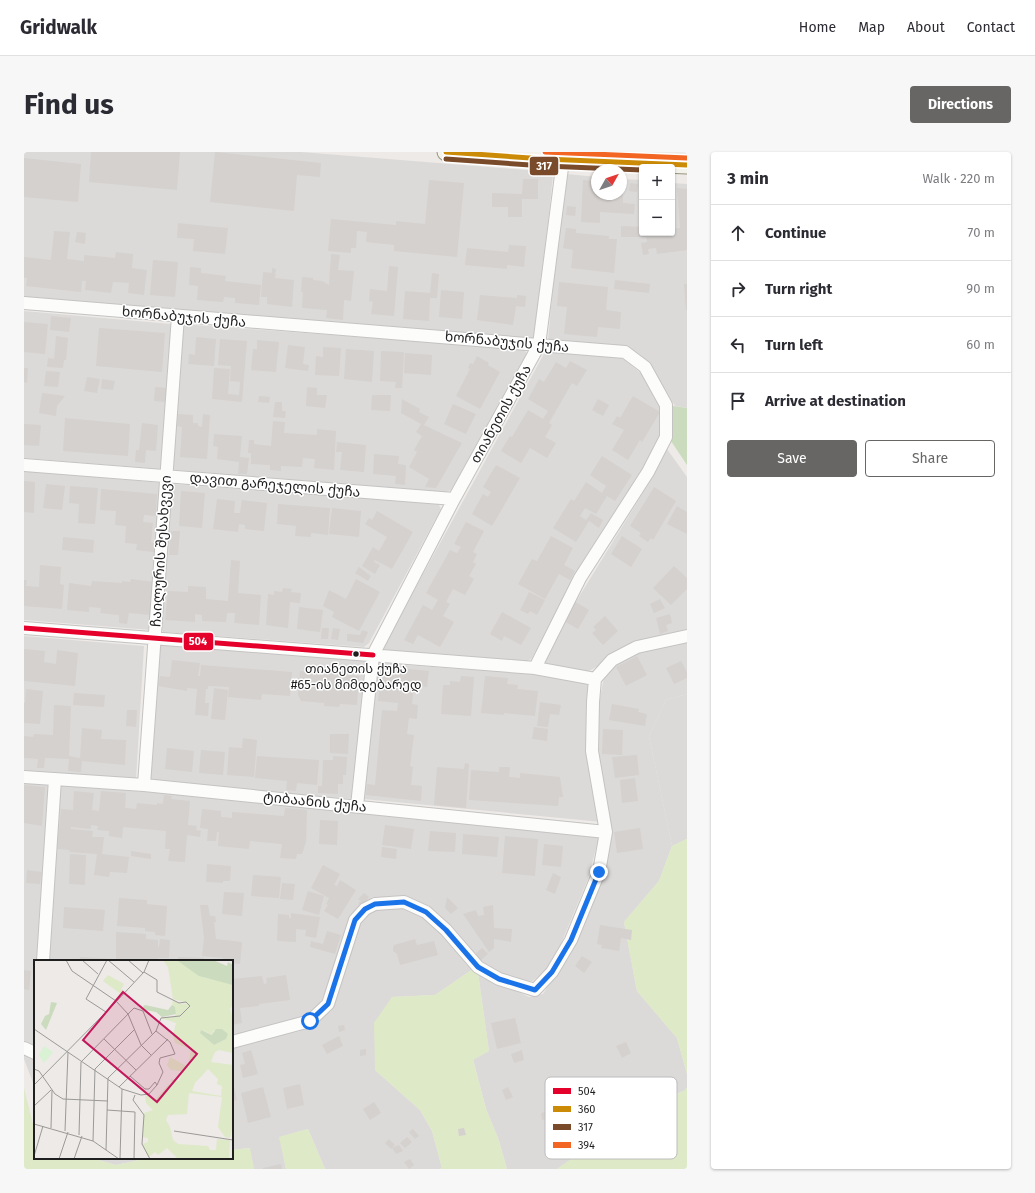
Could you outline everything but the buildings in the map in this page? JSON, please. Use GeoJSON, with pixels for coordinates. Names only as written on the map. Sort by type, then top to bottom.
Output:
{"type":"FeatureCollection","features":[{"type":"Feature","properties":{"kind":"street"},"geometry":{"type":"LineString","coordinates":[[446,152],[563,156],[687,165]]}},
{"type":"Feature","properties":{"kind":"street","name":"თიანეთის ქუჩა"},"geometry":{"type":"LineString","coordinates":[[357,806],[373,655],[454,499],[539,345],[563,156]]}},
{"type":"Feature","properties":{"kind":"street","name":"ხორნაბუჯის ქუჩა"},"geometry":{"type":"LineString","coordinates":[[24,303],[625,352],[645,367],[666,405],[666,437],[648,472],[580,578],[535,668]]}},
{"type":"Feature","properties":{"kind":"street","name":"ჩაილურის შესახვევი"},"geometry":{"type":"LineString","coordinates":[[144,785],[178,316]]}},
{"type":"Feature","properties":{"kind":"street","name":"დავით გარეჯელის ქუჩა"},"geometry":{"type":"LineString","coordinates":[[24,465],[454,499]]}},
{"type":"Feature","properties":{"kind":"street"},"geometry":{"type":"LineString","coordinates":[[24,628],[535,668],[595,679]]}},
{"type":"Feature","properties":{"kind":"street"},"geometry":{"type":"LineString","coordinates":[[233,1042],[310,1021],[328,1004],[355,920],[365,909],[375,904],[404,902],[426,912],[446,930],[478,967],[499,979],[535,990],[552,972],[571,940],[599,872],[606,832],[592,751],[595,679],[612,660],[638,648],[687,636]]}},
{"type":"Feature","properties":{"kind":"street","name":"ტიბაანის ქუჩა"},"geometry":{"type":"LineString","coordinates":[[24,777],[144,785],[606,832]]}},
{"type":"Feature","properties":{"kind":"street"},"geometry":{"type":"LineString","coordinates":[[43,960],[55,779]]}},
{"type":"Feature","properties":{"kind":"street"},"geometry":{"type":"LineString","coordinates":[[24,1048],[34,1053]]}},
{"type":"Feature","properties":{"kind":"shaded area"},"geometry":{"type":"Polygon","coordinates":[[[24,152],[301,152],[551,172],[553,175],[536,339],[24,297],[24,152]]]}},
{"type":"Feature","properties":{"kind":"shaded area"},"geometry":{"type":"Polygon","coordinates":[[[566,174],[591,176],[591,200],[627,200],[627,179],[639,180],[639,236],[675,236],[675,183],[687,184],[687,408],[675,406],[651,366],[638,353],[624,347],[548,340],[563,177],[566,174]]]}},
{"type":"Feature","properties":{"kind":"shaded area"},"geometry":{"type":"Polygon","coordinates":[[[24,311],[171,324],[162,469],[24,458],[24,311]]]}},
{"type":"Feature","properties":{"kind":"shaded area"},"geometry":{"type":"Polygon","coordinates":[[[181,324],[524,349],[527,354],[451,490],[446,492],[172,470],[181,324]]]}},
{"type":"Feature","properties":{"kind":"shaded area"},"geometry":{"type":"Polygon","coordinates":[[[545,352],[622,358],[643,375],[664,410],[660,441],[581,564],[532,658],[528,661],[384,651],[384,645],[545,352]]]}},
{"type":"Feature","properties":{"kind":"shaded area"},"geometry":{"type":"Polygon","coordinates":[[[667,449],[687,477],[687,629],[647,639],[589,671],[579,672],[543,666],[569,613],[649,483],[667,449]]]}},
{"type":"Feature","properties":{"kind":"shaded area"},"geometry":{"type":"Polygon","coordinates":[[[24,471],[163,483],[151,630],[24,620],[24,471]]]}},
{"type":"Feature","properties":{"kind":"shaded area"},"geometry":{"type":"Polygon","coordinates":[[[172,484],[438,503],[441,509],[369,643],[364,647],[163,632],[160,627],[172,484]]]}},
{"type":"Feature","properties":{"kind":"shaded area"},"geometry":{"type":"Polygon","coordinates":[[[24,636],[144,646],[136,780],[24,772],[24,636]]]}},
{"type":"Feature","properties":{"kind":"shaded area"},"geometry":{"type":"Polygon","coordinates":[[[687,637],[687,694],[666,700],[649,736],[672,846],[659,881],[624,922],[637,991],[677,1038],[687,1074],[687,1088],[684,1091],[677,1093],[677,1077],[545,1077],[545,1159],[571,1159],[557,1169],[507,1169],[498,1138],[486,1109],[473,1059],[489,1051],[478,973],[529,997],[543,994],[565,959],[606,866],[595,725],[604,677],[613,665],[636,652],[687,637]]]}},
{"type":"Feature","properties":{"kind":"shaded area"},"geometry":{"type":"Polygon","coordinates":[[[162,644],[365,661],[353,799],[153,782],[150,778],[159,647],[162,644]]]}},
{"type":"Feature","properties":{"kind":"shaded area"},"geometry":{"type":"Polygon","coordinates":[[[376,663],[575,677],[590,686],[602,822],[364,799],[376,663]]]}},
{"type":"Feature","properties":{"kind":"shaded area"},"geometry":{"type":"Polygon","coordinates":[[[687,694],[687,839],[672,846],[649,736],[666,700],[687,694]]]}},
{"type":"Feature","properties":{"kind":"shaded area"},"geometry":{"type":"Polygon","coordinates":[[[24,782],[353,809],[599,837],[588,879],[553,963],[533,981],[510,980],[479,964],[414,902],[390,897],[372,897],[352,920],[319,1007],[303,1018],[233,1037],[233,960],[34,960],[34,1048],[24,1043],[24,782]]]}},
{"type":"Feature","properties":{"kind":"shaded area"},"geometry":{"type":"Polygon","coordinates":[[[398,905],[430,919],[473,969],[435,995],[392,997],[375,1070],[420,1110],[432,1131],[442,1168],[325,1169],[308,1129],[280,1137],[286,1169],[254,1169],[249,1148],[233,1150],[233,1047],[300,1031],[331,1011],[357,923],[376,906],[398,905]]]}},
{"type":"Feature","properties":{"kind":"shaded area"},"geometry":{"type":"Polygon","coordinates":[[[24,1054],[34,1056],[34,1085],[24,1059],[24,1054]]]}},
{"type":"Feature","properties":{"kind":"shaded area"},"geometry":{"type":"Polygon","coordinates":[[[95,1159],[144,1159],[116,1165],[95,1159]]]}},
{"type":"Feature","properties":{"kind":"green space"},"geometry":{"type":"Polygon","coordinates":[[[666,405],[687,408],[687,465],[669,438],[666,405]]]}},
{"type":"Feature","properties":{"kind":"green space"},"geometry":{"type":"Polygon","coordinates":[[[687,839],[687,1074],[677,1038],[637,991],[624,922],[659,881],[672,846],[687,839]]]}},
{"type":"Feature","properties":{"kind":"green space"},"geometry":{"type":"Polygon","coordinates":[[[473,969],[478,973],[489,1051],[473,1060],[486,1109],[498,1138],[507,1169],[440,1169],[442,1168],[432,1131],[420,1110],[375,1070],[374,1023],[392,997],[435,995],[473,969]]]}},
{"type":"Feature","properties":{"kind":"green space"},"geometry":{"type":"Polygon","coordinates":[[[24,1088],[34,1128],[34,1159],[95,1159],[116,1165],[144,1159],[233,1159],[233,1150],[250,1148],[254,1169],[24,1169],[24,1088]]]}},
{"type":"Feature","properties":{"kind":"green space"},"geometry":{"type":"Polygon","coordinates":[[[687,1088],[687,1169],[557,1169],[571,1159],[677,1159],[677,1093],[687,1088]]]}},
{"type":"Feature","properties":{"kind":"green space"},"geometry":{"type":"Polygon","coordinates":[[[308,1129],[325,1169],[286,1169],[279,1137],[308,1129]]]}},
{"type":"Feature","properties":{"kind":"transit line","name":"360"},"geometry":{"type":"LineString","coordinates":[[446,152],[545,159],[687,165]]}},
{"type":"Feature","properties":{"kind":"transit line","name":"394"},"geometry":{"type":"LineString","coordinates":[[545,152],[687,158]]}},
{"type":"Feature","properties":{"kind":"transit line","name":"317"},"geometry":{"type":"LineString","coordinates":[[446,159],[545,166],[639,170]]}},
{"type":"Feature","properties":{"kind":"transit line","name":"504"},"geometry":{"type":"LineString","coordinates":[[24,628],[373,655]]}},
{"type":"Feature","properties":{"kind":"place","name":"თიანეთის ქუჩა #65-ის მიმდებარედ"},"geometry":{"type":"Point","coordinates":[356,654]}},
{"type":"Feature","properties":{"kind":"route"},"geometry":{"type":"LineString","coordinates":[[310,1021],[328,1004],[355,920],[365,909],[375,904],[404,902],[426,912],[446,930],[478,967],[499,979],[535,990],[552,972],[571,940],[599,872]]}}]}
